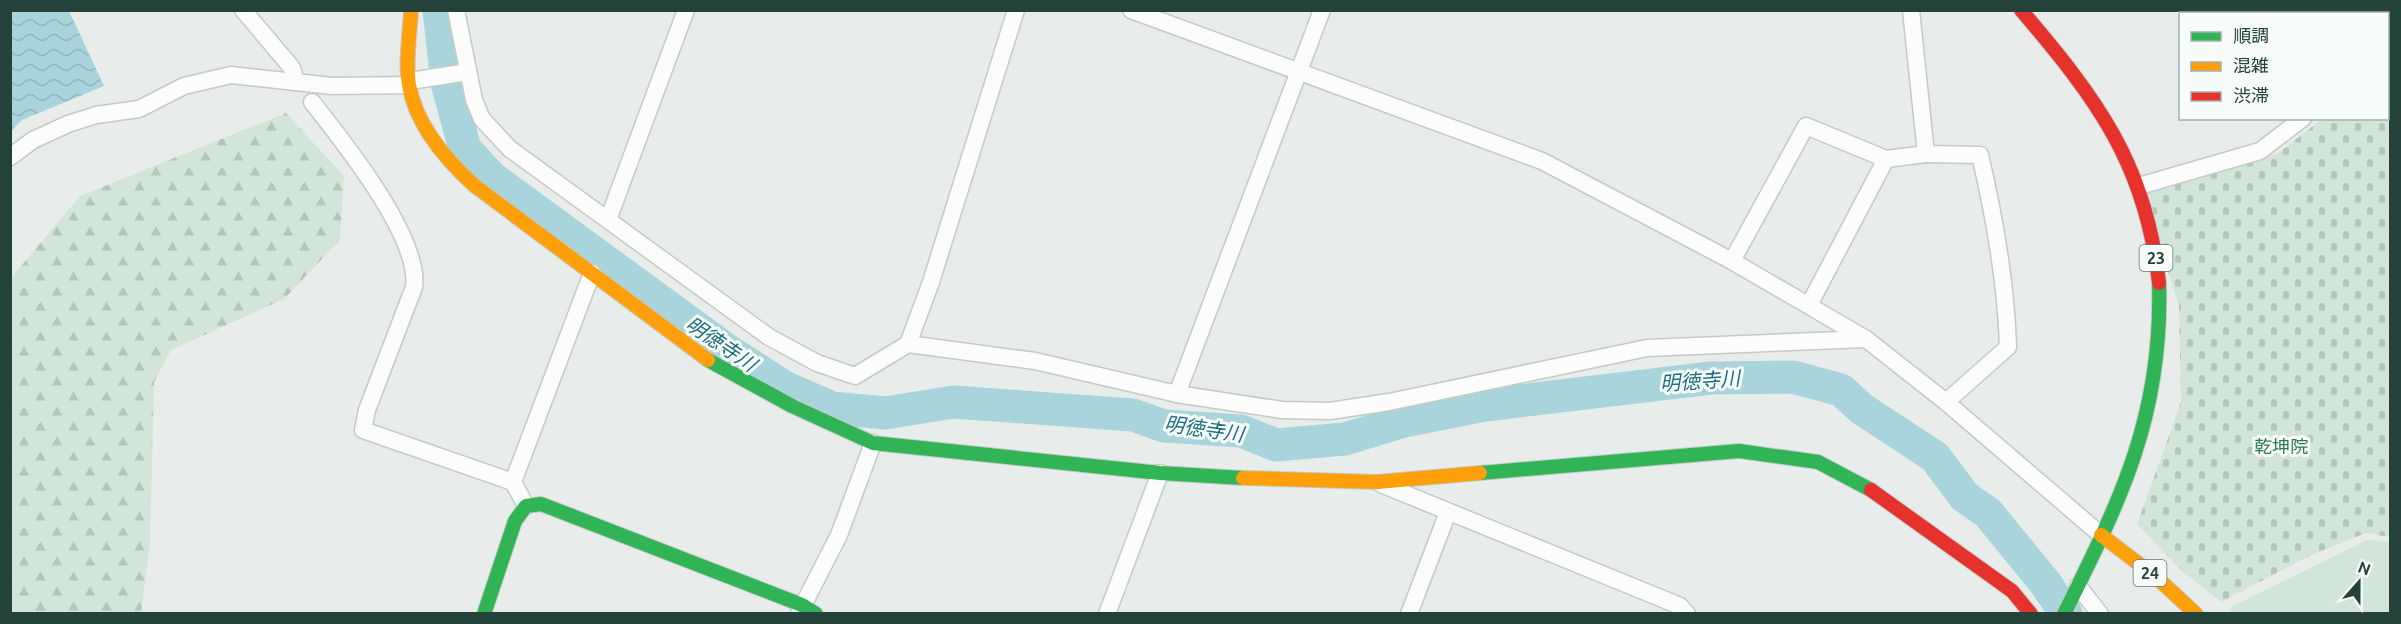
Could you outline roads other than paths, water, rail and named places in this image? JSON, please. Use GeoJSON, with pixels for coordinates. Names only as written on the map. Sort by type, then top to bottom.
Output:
{"type":"FeatureCollection","features":[{"type":"Feature","properties":{"kind":"street"},"geometry":{"type":"LineString","coordinates":[[243,10],[292,68],[296,81]]}},
{"type":"Feature","properties":{"kind":"street"},"geometry":{"type":"LineString","coordinates":[[411,10],[413,82],[423,125],[455,168],[489,198],[715,365],[792,406],[873,443],[1160,473],[1292,481],[1377,482],[1740,451],[1818,462],[1867,487],[2012,591],[2031,614]]}},
{"type":"Feature","properties":{"kind":"street"},"geometry":{"type":"LineString","coordinates":[[456,10],[463,72],[474,100],[492,131],[510,149],[769,338],[817,363],[855,376],[908,345],[1035,361],[1177,394],[1282,410],[1330,411],[1389,402],[1647,348],[1866,339]]}},
{"type":"Feature","properties":{"kind":"street"},"geometry":{"type":"LineString","coordinates":[[608,220],[686,10]]}},
{"type":"Feature","properties":{"kind":"street"},"geometry":{"type":"LineString","coordinates":[[908,345],[931,282],[1016,10]]}},
{"type":"Feature","properties":{"kind":"street"},"geometry":{"type":"LineString","coordinates":[[1131,10],[1542,161],[1732,261],[1866,339],[1946,402],[2101,535]]}},
{"type":"Feature","properties":{"kind":"street"},"geometry":{"type":"LineString","coordinates":[[1177,394],[1322,10]]}},
{"type":"Feature","properties":{"kind":"street"},"geometry":{"type":"LineString","coordinates":[[1911,10],[1926,154]]}},
{"type":"Feature","properties":{"kind":"street","name":"23"},"geometry":{"type":"LineString","coordinates":[[2021,10],[2078,76],[2113,130],[2139,186],[2150,223],[2158,268],[2161,311],[2158,357],[2140,442],[2101,535],[2064,614]]}},
{"type":"Feature","properties":{"kind":"street"},"geometry":{"type":"LineString","coordinates":[[10,157],[33,140],[68,124],[96,115],[139,109],[184,86],[231,75],[332,86],[413,82],[463,72]]}},
{"type":"Feature","properties":{"kind":"street"},"geometry":{"type":"LineString","coordinates":[[312,102],[352,153],[380,196],[407,248],[415,275],[414,287],[367,410],[363,430],[513,482],[526,506]]}},
{"type":"Feature","properties":{"kind":"street"},"geometry":{"type":"LineString","coordinates":[[2139,186],[2260,151],[2300,120]]}},
{"type":"Feature","properties":{"kind":"street"},"geometry":{"type":"LineString","coordinates":[[1732,261],[1806,126],[1886,159],[1926,154],[1980,155],[1998,231],[2007,302],[2008,347],[1946,402]]}},
{"type":"Feature","properties":{"kind":"street"},"geometry":{"type":"LineString","coordinates":[[1809,305],[1886,159]]}},
{"type":"Feature","properties":{"kind":"street"},"geometry":{"type":"LineString","coordinates":[[513,482],[592,273]]}},
{"type":"Feature","properties":{"kind":"street"},"geometry":{"type":"LineString","coordinates":[[484,614],[515,521],[526,506],[541,504],[806,611],[873,443]]}},
{"type":"Feature","properties":{"kind":"street"},"geometry":{"type":"LineString","coordinates":[[1107,614],[1160,473]]}},
{"type":"Feature","properties":{"kind":"street"},"geometry":{"type":"LineString","coordinates":[[1377,482],[1680,606],[1687,614]]}},
{"type":"Feature","properties":{"kind":"street"},"geometry":{"type":"LineString","coordinates":[[1409,614],[1448,512]]}},
{"type":"Feature","properties":{"kind":"street","name":"24"},"geometry":{"type":"LineString","coordinates":[[2101,535],[2156,577],[2196,614]]}},
{"type":"Feature","properties":{"kind":"street"},"geometry":{"type":"LineString","coordinates":[[2078,586],[2100,614]]}},
{"type":"Feature","properties":{"kind":"water"},"geometry":{"type":"Polygon","coordinates":[[[11,10],[69,11],[104,86],[22,120],[11,131],[11,10]]]}},
{"type":"Feature","properties":{"kind":"waterway","name":"明徳寺川"},"geometry":{"type":"LineString","coordinates":[[439,10],[447,83],[465,149],[492,178],[727,350],[786,388],[832,408],[885,413],[954,402],[1133,415],[1164,426],[1241,431],[1276,445],[1345,439],[1404,421],[1485,405],[1711,378],[1793,377],[1841,390],[1862,409],[1935,457],[1965,497],[1988,513],[2046,584],[2066,614]]}},
{"type":"Feature","properties":{"kind":"park label","name":"乾坤院"},"geometry":{"type":"Point","coordinates":[2281,447]}}]}
